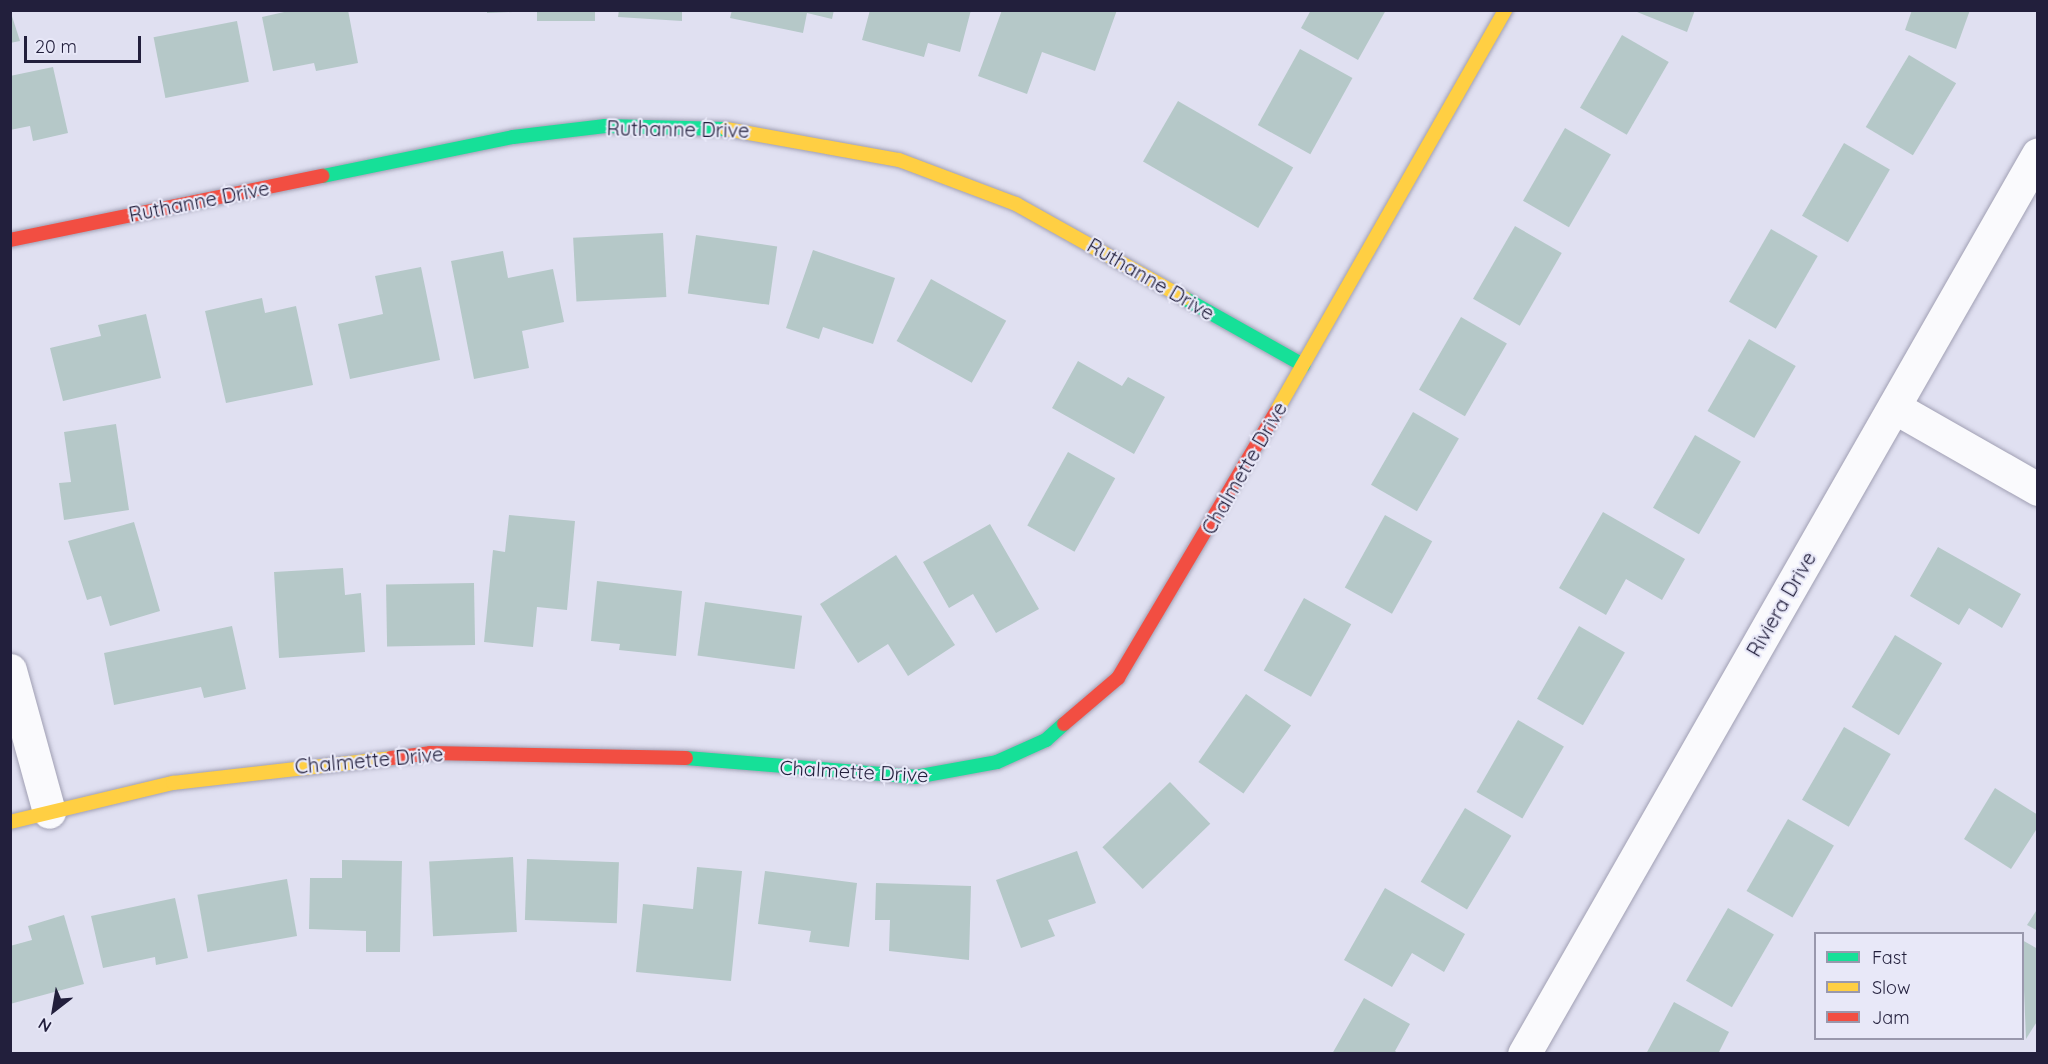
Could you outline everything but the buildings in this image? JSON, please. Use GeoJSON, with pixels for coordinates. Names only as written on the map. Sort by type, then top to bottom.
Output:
{"type":"FeatureCollection","features":[{"type":"Feature","properties":{"kind":"street","name":"Chalmette Drive"},"geometry":{"type":"LineString","coordinates":[[10,822],[258,770],[430,753],[668,757],[915,777],[997,762],[1067,728],[1118,678],[1159,618],[1505,10]]}},
{"type":"Feature","properties":{"kind":"street","name":"Ruthanne Drive"},"geometry":{"type":"LineString","coordinates":[[10,240],[513,138],[606,126],[747,130],[898,160],[1006,200],[1303,365]]}},
{"type":"Feature","properties":{"kind":"street","name":"Riviera Drive"},"geometry":{"type":"LineString","coordinates":[[1524,1053],[2037,154]]}},
{"type":"Feature","properties":{"kind":"street"},"geometry":{"type":"LineString","coordinates":[[1894,407],[2037,489]]}},
{"type":"Feature","properties":{"kind":"street"},"geometry":{"type":"LineString","coordinates":[[10,670],[49,812]]}},
{"type":"Feature","properties":{"kind":"traffic: fast"},"geometry":{"type":"LineString","coordinates":[[323,176],[513,137],[605,126],[726,129]]}},
{"type":"Feature","properties":{"kind":"traffic: fast"},"geometry":{"type":"LineString","coordinates":[[1184,298],[1303,365]]}},
{"type":"Feature","properties":{"kind":"traffic: fast"},"geometry":{"type":"LineString","coordinates":[[686,758],[915,777],[997,762],[1046,740],[1064,724]]}},
{"type":"Feature","properties":{"kind":"traffic: slow"},"geometry":{"type":"LineString","coordinates":[[1276,412],[1505,10]]}},
{"type":"Feature","properties":{"kind":"traffic: slow"},"geometry":{"type":"LineString","coordinates":[[726,129],[899,160],[1016,204],[1184,298]]}},
{"type":"Feature","properties":{"kind":"traffic: slow"},"geometry":{"type":"LineString","coordinates":[[10,822],[173,783],[391,758]]}},
{"type":"Feature","properties":{"kind":"traffic: jam"},"geometry":{"type":"LineString","coordinates":[[10,240],[323,176]]}},
{"type":"Feature","properties":{"kind":"traffic: jam"},"geometry":{"type":"LineString","coordinates":[[1064,724],[1118,678],[1276,412]]}},
{"type":"Feature","properties":{"kind":"traffic: jam"},"geometry":{"type":"LineString","coordinates":[[391,758],[430,753],[686,758]]}}]}
